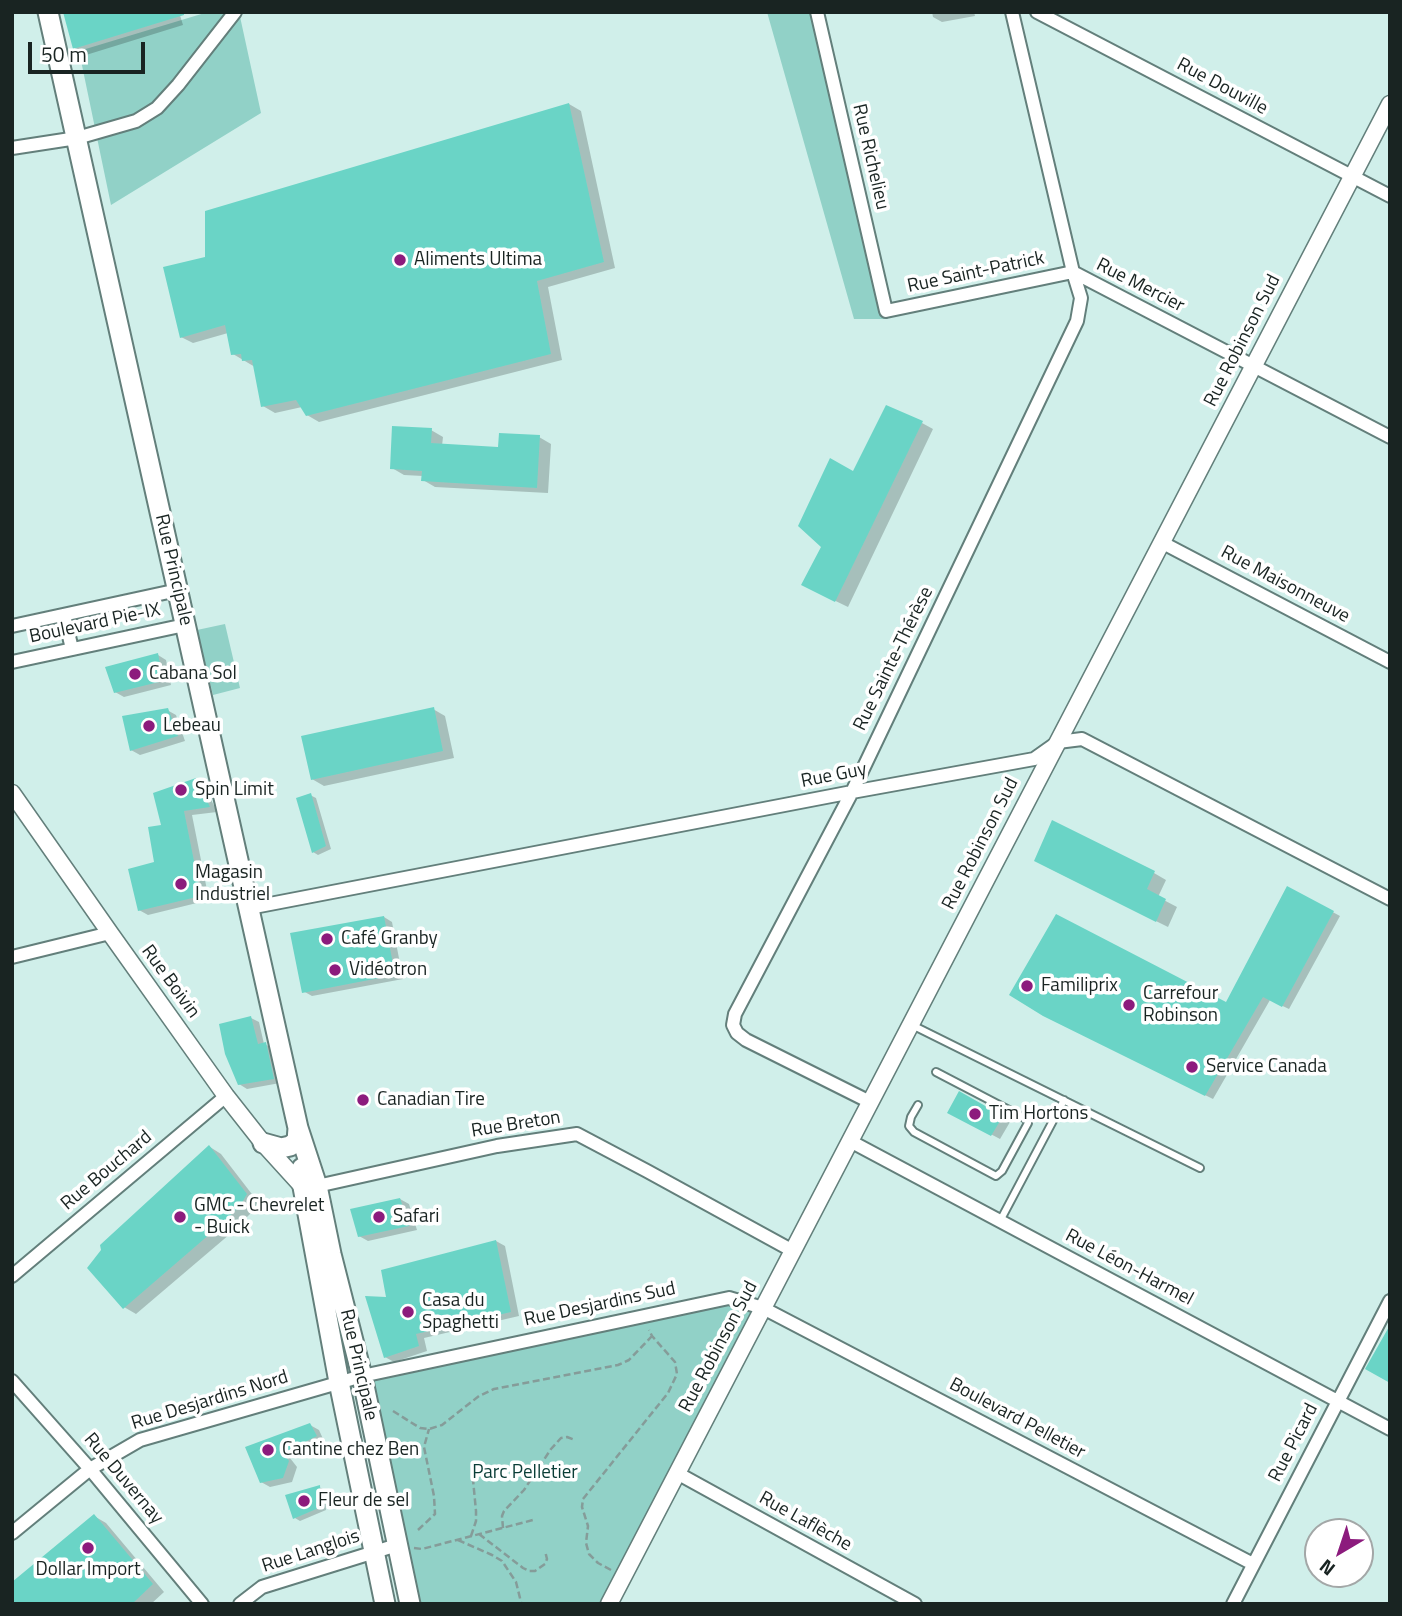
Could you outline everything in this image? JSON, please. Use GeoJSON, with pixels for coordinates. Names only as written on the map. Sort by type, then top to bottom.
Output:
{"type":"FeatureCollection","features":[{"type":"Feature","properties":{"kind":"main road","name":"Rue Principale"},"geometry":{"type":"LineString","coordinates":[[48,12],[298,1128],[310,1186],[339,1382],[385,1604]]}},
{"type":"Feature","properties":{"kind":"main road"},"geometry":{"type":"LineString","coordinates":[[263,1143],[281,1148],[290,1146],[297,1140],[298,1128]]}},
{"type":"Feature","properties":{"kind":"main road","name":"Rue Principale"},"geometry":{"type":"LineString","coordinates":[[310,1186],[331,1254],[362,1376],[410,1604]]}},
{"type":"Feature","properties":{"kind":"street"},"geometry":{"type":"LineString","coordinates":[[12,148],[77,138],[136,121],[157,108],[178,85],[235,12]]}},
{"type":"Feature","properties":{"kind":"street","name":"Rue Richelieu"},"geometry":{"type":"LineString","coordinates":[[817,12],[886,311]]}},
{"type":"Feature","properties":{"kind":"street","name":"Rue Mercier"},"geometry":{"type":"LineString","coordinates":[[1012,12],[1073,272],[1390,437]]}},
{"type":"Feature","properties":{"kind":"street","name":"Rue Douville"},"geometry":{"type":"LineString","coordinates":[[1037,12],[1390,196]]}},
{"type":"Feature","properties":{"kind":"street","name":"Rue Robinson Sud"},"geometry":{"type":"LineString","coordinates":[[609,1604],[1390,104]]}},
{"type":"Feature","properties":{"kind":"street","name":"Rue Saint-Patrick"},"geometry":{"type":"LineString","coordinates":[[886,311],[1073,272]]}},
{"type":"Feature","properties":{"kind":"street","name":"Rue Sainte-Thérèse"},"geometry":{"type":"LineString","coordinates":[[870,1102],[746,1040],[737,1033],[733,1025],[735,1014],[852,792],[1077,321],[1081,298],[1073,272]]}},
{"type":"Feature","properties":{"kind":"street","name":"Rue Maisonneuve"},"geometry":{"type":"LineString","coordinates":[[1161,542],[1390,662]]}},
{"type":"Feature","properties":{"kind":"street","name":"Boulevard Pie-IX"},"geometry":{"type":"LineString","coordinates":[[12,626],[178,590]]}},
{"type":"Feature","properties":{"kind":"street"},"geometry":{"type":"LineString","coordinates":[[64,615],[72,649]]}},
{"type":"Feature","properties":{"kind":"street","name":"Boulevard Pie-IX"},"geometry":{"type":"LineString","coordinates":[[12,662],[186,625]]}},
{"type":"Feature","properties":{"kind":"street"},"geometry":{"type":"LineString","coordinates":[[1058,741],[1082,739],[1390,899]]}},
{"type":"Feature","properties":{"kind":"street","name":"Rue Guy"},"geometry":{"type":"LineString","coordinates":[[249,908],[1034,759],[1058,741]]}},
{"type":"Feature","properties":{"kind":"street","name":"Rue Boivin"},"geometry":{"type":"LineString","coordinates":[[12,793],[226,1096],[263,1143],[310,1186]]}},
{"type":"Feature","properties":{"kind":"street"},"geometry":{"type":"LineString","coordinates":[[12,957],[110,933]]}},
{"type":"Feature","properties":{"kind":"street","name":"Rue Bouchard"},"geometry":{"type":"LineString","coordinates":[[12,1276],[226,1096]]}},
{"type":"Feature","properties":{"kind":"street","name":"Rue Breton"},"geometry":{"type":"LineString","coordinates":[[310,1186],[496,1146],[577,1134],[793,1251]]}},
{"type":"Feature","properties":{"kind":"street","name":"Rue Léon-Harmel"},"geometry":{"type":"LineString","coordinates":[[850,1141],[1390,1429]]}},
{"type":"Feature","properties":{"kind":"street","name":"Rue Desjardins Sud"},"geometry":{"type":"LineString","coordinates":[[362,1376],[729,1298],[763,1308]]}},
{"type":"Feature","properties":{"kind":"street","name":"Rue Picard"},"geometry":{"type":"LineString","coordinates":[[1233,1604],[1390,1301]]}},
{"type":"Feature","properties":{"kind":"street","name":"Boulevard Pelletier"},"geometry":{"type":"LineString","coordinates":[[763,1308],[1253,1564]]}},
{"type":"Feature","properties":{"kind":"street","name":"Rue Desjardins Nord"},"geometry":{"type":"LineString","coordinates":[[12,1533],[90,1469],[140,1440],[362,1376]]}},
{"type":"Feature","properties":{"kind":"street","name":"Rue Duvernay"},"geometry":{"type":"LineString","coordinates":[[12,1381],[90,1469],[202,1604]]}},
{"type":"Feature","properties":{"kind":"street","name":"Rue Laflèche"},"geometry":{"type":"LineString","coordinates":[[677,1473],[915,1604]]}},
{"type":"Feature","properties":{"kind":"street","name":"Rue Langlois"},"geometry":{"type":"LineString","coordinates":[[240,1604],[262,1587],[397,1545]]}},
{"type":"Feature","properties":{"kind":"lane"},"geometry":{"type":"LineString","coordinates":[[911,1024],[1200,1168]]}},
{"type":"Feature","properties":{"kind":"lane"},"geometry":{"type":"LineString","coordinates":[[918,1105],[909,1126],[914,1132],[996,1176],[1002,1171],[1028,1120],[936,1072]]}},
{"type":"Feature","properties":{"kind":"lane"},"geometry":{"type":"LineString","coordinates":[[1000,1220],[1064,1100]]}},
{"type":"Feature","properties":{"kind":"path"},"geometry":{"type":"LineString","coordinates":[[393,1411],[420,1428],[429,1429],[442,1425],[479,1396],[494,1389],[618,1365],[629,1360],[652,1336],[675,1362],[677,1374],[668,1393],[583,1499],[582,1507],[588,1526],[586,1543],[589,1554],[598,1563],[623,1577]]}},
{"type":"Feature","properties":{"kind":"path"},"geometry":{"type":"LineString","coordinates":[[418,1531],[435,1514],[424,1447],[429,1429]]}},
{"type":"Feature","properties":{"kind":"path"},"geometry":{"type":"LineString","coordinates":[[503,1528],[504,1511],[529,1484],[551,1449],[561,1438],[575,1440]]}},
{"type":"Feature","properties":{"kind":"path"},"geometry":{"type":"LineString","coordinates":[[471,1536],[476,1521],[472,1469],[477,1466]]}},
{"type":"Feature","properties":{"kind":"path"},"geometry":{"type":"LineString","coordinates":[[397,1545],[422,1549],[533,1520]]}},
{"type":"Feature","properties":{"kind":"path"},"geometry":{"type":"LineString","coordinates":[[479,1534],[529,1571],[535,1571],[545,1564],[545,1551]]}},
{"type":"Feature","properties":{"kind":"path"},"geometry":{"type":"LineString","coordinates":[[458,1540],[502,1561],[516,1582],[521,1602]]}},
{"type":"Feature","properties":{"kind":"green space"},"geometry":{"type":"Polygon","coordinates":[[[208,12],[239,12],[261,113],[111,205],[79,51],[208,12]]]}},
{"type":"Feature","properties":{"kind":"green space"},"geometry":{"type":"Polygon","coordinates":[[[767,12],[818,12],[888,319],[854,319],[767,12]]]}},
{"type":"Feature","properties":{"kind":"green space"},"geometry":{"type":"Polygon","coordinates":[[[225,624],[240,688],[213,695],[197,630],[225,624]]]}},
{"type":"Feature","properties":{"kind":"green space","name":"Parc Pelletier"},"geometry":{"type":"Polygon","coordinates":[[[729,1298],[763,1308],[603,1604],[414,1604],[362,1376],[729,1298]]]}},
{"type":"Feature","properties":{"kind":"building"},"geometry":{"type":"Polygon","coordinates":[[[63,12],[184,12],[184,15],[73,49],[63,12]]]}},
{"type":"Feature","properties":{"kind":"building","name":"Aliments Ultima"},"geometry":{"type":"Polygon","coordinates":[[[569,103],[604,262],[537,281],[551,354],[306,416],[296,400],[261,407],[252,360],[242,361],[241,354],[231,355],[225,325],[180,338],[163,267],[205,257],[205,211],[569,103]]]}},
{"type":"Feature","properties":{"kind":"building"},"geometry":{"type":"Polygon","coordinates":[[[886,405],[923,421],[835,602],[801,585],[821,547],[798,526],[830,458],[853,471],[886,405]]]}},
{"type":"Feature","properties":{"kind":"building"},"geometry":{"type":"Polygon","coordinates":[[[392,426],[432,428],[431,443],[498,447],[499,433],[540,435],[537,488],[421,481],[422,471],[390,469],[392,426]]]}},
{"type":"Feature","properties":{"kind":"building","name":"Cabana Sol"},"geometry":{"type":"Polygon","coordinates":[[[158,653],[163,681],[114,693],[105,667],[158,653]]]}},
{"type":"Feature","properties":{"kind":"building"},"geometry":{"type":"Polygon","coordinates":[[[434,707],[443,751],[311,780],[301,736],[434,707]]]}},
{"type":"Feature","properties":{"kind":"building","name":"Lebeau"},"geometry":{"type":"Polygon","coordinates":[[[168,708],[178,736],[130,751],[122,716],[168,708]]]}},
{"type":"Feature","properties":{"kind":"building"},"geometry":{"type":"Polygon","coordinates":[[[196,778],[210,807],[184,811],[201,896],[138,911],[128,869],[154,862],[148,827],[161,825],[153,793],[196,778]]]}},
{"type":"Feature","properties":{"kind":"building"},"geometry":{"type":"Polygon","coordinates":[[[311,793],[326,846],[312,853],[296,798],[311,793]]]}},
{"type":"Feature","properties":{"kind":"building"},"geometry":{"type":"Polygon","coordinates":[[[1052,820],[1155,871],[1147,889],[1166,899],[1156,922],[1034,861],[1052,820]]]}},
{"type":"Feature","properties":{"kind":"building","name":"Carrefour Robinson"},"geometry":{"type":"Polygon","coordinates":[[[1287,886],[1334,911],[1282,1007],[1263,997],[1205,1096],[1043,1016],[1009,995],[1056,914],[1226,1002],[1287,886]]]}},
{"type":"Feature","properties":{"kind":"building"},"geometry":{"type":"Polygon","coordinates":[[[384,916],[395,975],[302,993],[290,933],[384,916]]]}},
{"type":"Feature","properties":{"kind":"building"},"geometry":{"type":"Polygon","coordinates":[[[251,1016],[258,1044],[266,1042],[274,1079],[238,1085],[225,1054],[219,1024],[251,1016]]]}},
{"type":"Feature","properties":{"kind":"building","name":"Tim Hortons"},"geometry":{"type":"Polygon","coordinates":[[[959,1091],[1003,1116],[991,1136],[947,1113],[959,1091]]]}},
{"type":"Feature","properties":{"kind":"building","name":"GMC - Chevrelet - Buick"},"geometry":{"type":"Polygon","coordinates":[[[209,1145],[247,1194],[240,1206],[218,1227],[123,1309],[87,1268],[101,1250],[100,1245],[209,1145]]]}},
{"type":"Feature","properties":{"kind":"building","name":"Safari"},"geometry":{"type":"Polygon","coordinates":[[[400,1198],[409,1226],[358,1237],[350,1209],[400,1198]]]}},
{"type":"Feature","properties":{"kind":"building"},"geometry":{"type":"Polygon","coordinates":[[[496,1240],[511,1312],[416,1334],[419,1346],[384,1358],[365,1296],[386,1297],[381,1270],[496,1240]]]}},
{"type":"Feature","properties":{"kind":"building"},"geometry":{"type":"Polygon","coordinates":[[[1390,1325],[1390,1383],[1365,1369],[1390,1325]]]}},
{"type":"Feature","properties":{"kind":"building","name":"Cantine chez Ben"},"geometry":{"type":"Polygon","coordinates":[[[310,1423],[317,1436],[283,1453],[289,1461],[283,1478],[260,1483],[245,1447],[310,1423]]]}},
{"type":"Feature","properties":{"kind":"building","name":"Fleur de sel"},"geometry":{"type":"Polygon","coordinates":[[[320,1485],[321,1507],[293,1519],[285,1495],[320,1485]]]}},
{"type":"Feature","properties":{"kind":"building","name":"Dollar Import"},"geometry":{"type":"Polygon","coordinates":[[[94,1514],[153,1584],[132,1604],[12,1604],[12,1582],[94,1514]]]}},
{"type":"Feature","properties":{"kind":"place","name":"Aliments Ultima"},"geometry":{"type":"Point","coordinates":[400,260]}},
{"type":"Feature","properties":{"kind":"place","name":"Cabana Sol"},"geometry":{"type":"Point","coordinates":[135,674]}},
{"type":"Feature","properties":{"kind":"place","name":"Lebeau"},"geometry":{"type":"Point","coordinates":[149,726]}},
{"type":"Feature","properties":{"kind":"place","name":"Spin Limit"},"geometry":{"type":"Point","coordinates":[181,790]}},
{"type":"Feature","properties":{"kind":"place","name":"Magasin Industriel"},"geometry":{"type":"Point","coordinates":[181,884]}},
{"type":"Feature","properties":{"kind":"place","name":"Café Granby"},"geometry":{"type":"Point","coordinates":[327,939]}},
{"type":"Feature","properties":{"kind":"place","name":"Vidéotron"},"geometry":{"type":"Point","coordinates":[335,970]}},
{"type":"Feature","properties":{"kind":"place","name":"Familiprix"},"geometry":{"type":"Point","coordinates":[1027,986]}},
{"type":"Feature","properties":{"kind":"place","name":"Carrefour Robinson"},"geometry":{"type":"Point","coordinates":[1129,1005]}},
{"type":"Feature","properties":{"kind":"place","name":"Service Canada"},"geometry":{"type":"Point","coordinates":[1192,1067]}},
{"type":"Feature","properties":{"kind":"place","name":"Canadian Tire"},"geometry":{"type":"Point","coordinates":[363,1100]}},
{"type":"Feature","properties":{"kind":"place","name":"Tim Hortons"},"geometry":{"type":"Point","coordinates":[975,1114]}},
{"type":"Feature","properties":{"kind":"place","name":"GMC - Chevrelet - Buick"},"geometry":{"type":"Point","coordinates":[180,1217]}},
{"type":"Feature","properties":{"kind":"place","name":"Safari"},"geometry":{"type":"Point","coordinates":[379,1217]}},
{"type":"Feature","properties":{"kind":"place","name":"Casa du Spaghetti"},"geometry":{"type":"Point","coordinates":[408,1312]}},
{"type":"Feature","properties":{"kind":"place","name":"Cantine chez Ben"},"geometry":{"type":"Point","coordinates":[268,1450]}},
{"type":"Feature","properties":{"kind":"place","name":"Fleur de sel"},"geometry":{"type":"Point","coordinates":[304,1501]}},
{"type":"Feature","properties":{"kind":"place","name":"Dollar Import"},"geometry":{"type":"Point","coordinates":[88,1548]}}]}
